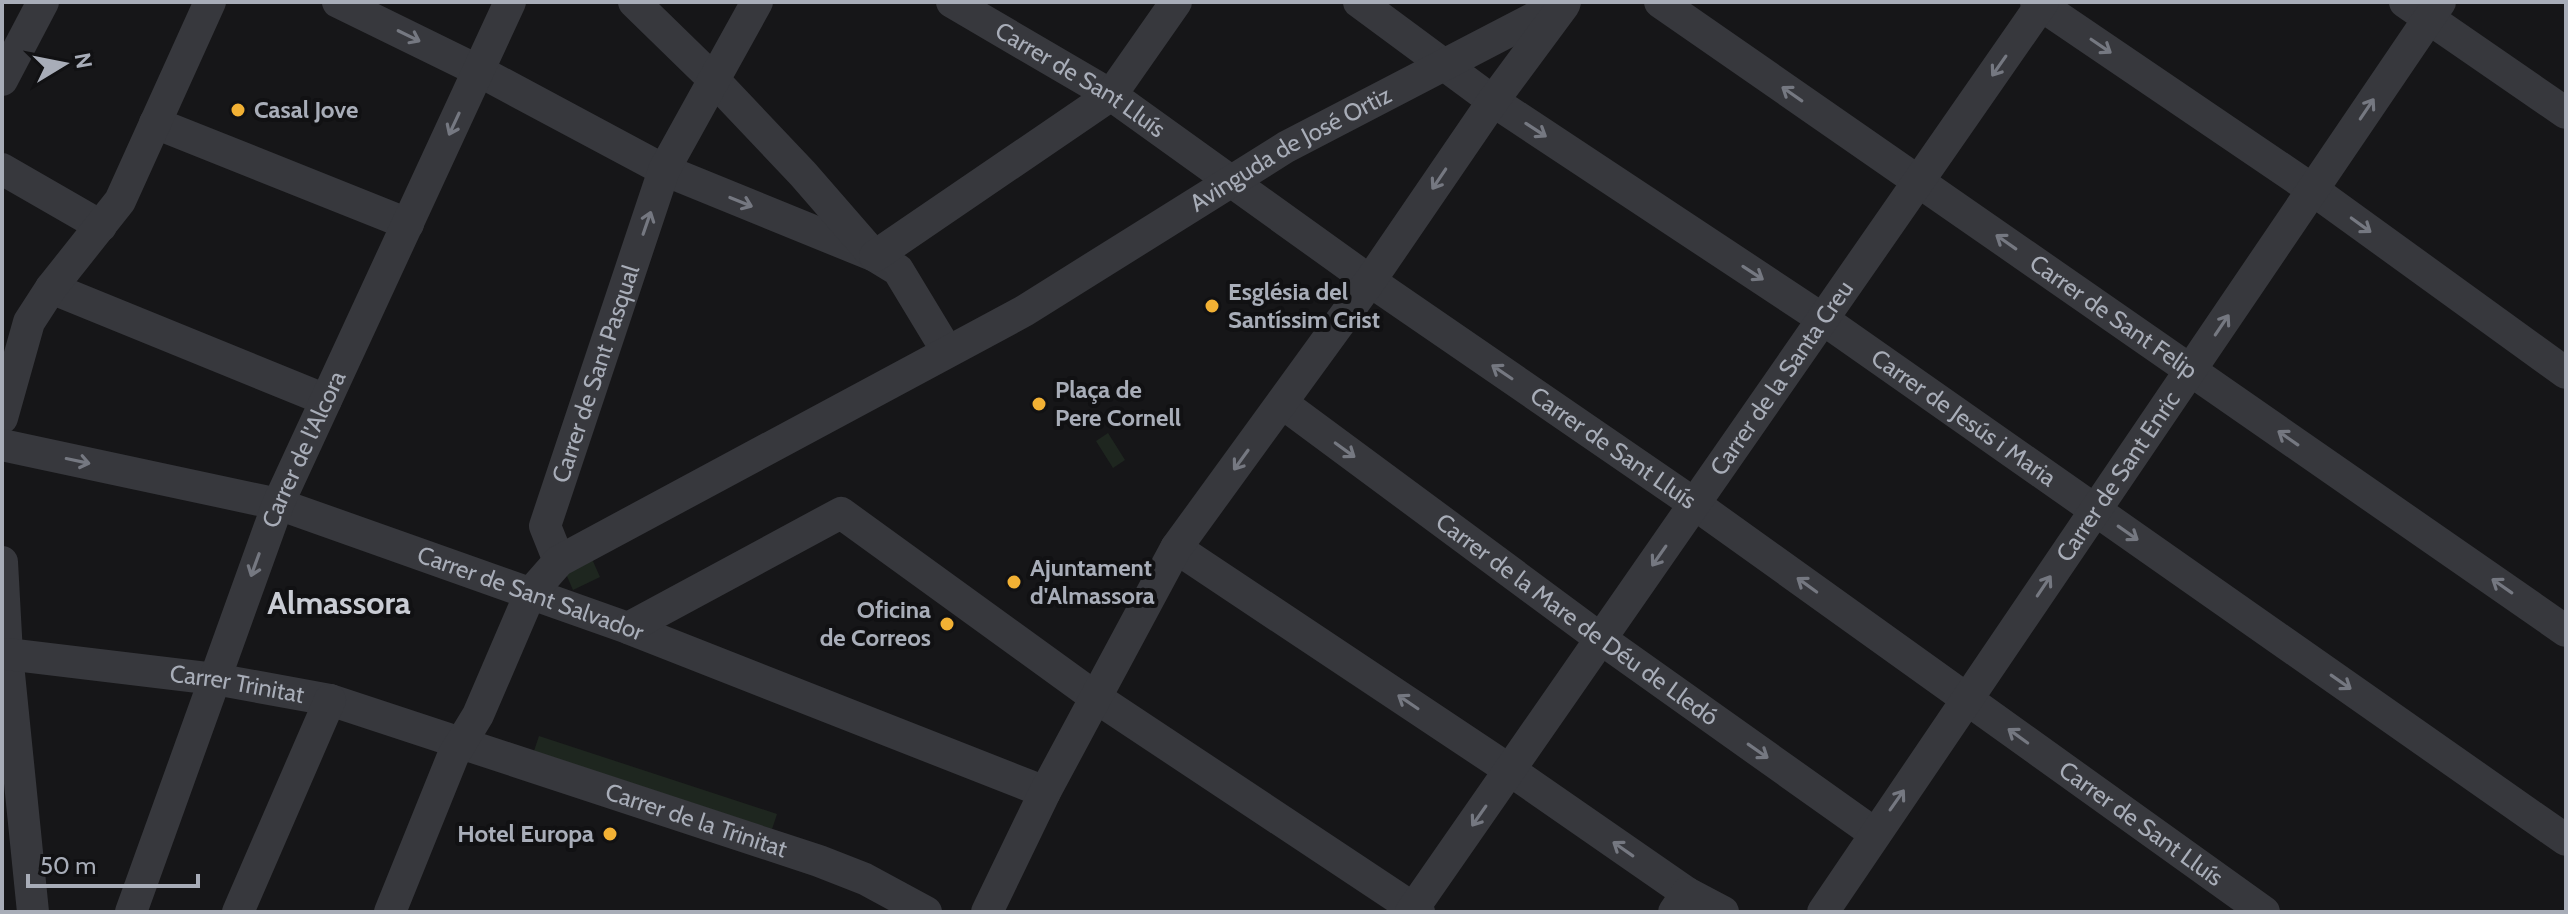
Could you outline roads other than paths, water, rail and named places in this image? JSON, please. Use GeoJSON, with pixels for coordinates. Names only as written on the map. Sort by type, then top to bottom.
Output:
{"type":"FeatureCollection","features":[{"type":"Feature","properties":{"kind":"street"},"geometry":{"type":"LineString","coordinates":[[2,80],[43,2]]}},
{"type":"Feature","properties":{"kind":"street"},"geometry":{"type":"LineString","coordinates":[[2,418],[12,332],[29,322],[51,288],[120,201],[210,2]]}},
{"type":"Feature","properties":{"kind":"street"},"geometry":{"type":"LineString","coordinates":[[338,2],[479,71],[664,170],[875,256],[898,270],[942,354],[559,561],[530,594],[478,715],[442,781],[390,912]]}},
{"type":"Feature","properties":{"kind":"street","name":"Carrer de l'Alcora"},"geometry":{"type":"LineString","coordinates":[[131,912],[278,504],[510,2]]}},
{"type":"Feature","properties":{"kind":"street"},"geometry":{"type":"LineString","coordinates":[[634,2],[713,79],[875,256]]}},
{"type":"Feature","properties":{"kind":"street","name":"Carrer de Sant Pasqual"},"geometry":{"type":"LineString","coordinates":[[559,561],[545,526],[664,170],[757,2]]}},
{"type":"Feature","properties":{"kind":"street","name":"Carrer de Sant Lluís"},"geometry":{"type":"LineString","coordinates":[[952,2],[1111,95],[1370,281],[1696,505],[2264,912]]}},
{"type":"Feature","properties":{"kind":"street"},"geometry":{"type":"LineString","coordinates":[[875,256],[1111,95],[1176,2]]}},
{"type":"Feature","properties":{"kind":"street","name":"Carrer de Jesús i Maria"},"geometry":{"type":"LineString","coordinates":[[1359,2],[1493,101],[1824,320],[2566,840]]}},
{"type":"Feature","properties":{"kind":"street"},"geometry":{"type":"LineString","coordinates":[[987,912],[1045,792],[1176,548],[1370,281],[1493,101],[1566,2]]}},
{"type":"Feature","properties":{"kind":"street","name":"Avinguda de José Ortiz"},"geometry":{"type":"LineString","coordinates":[[942,354],[1024,311],[1286,147],[1566,2]]}},
{"type":"Feature","properties":{"kind":"street","name":"Carrer de Sant Felip"},"geometry":{"type":"LineString","coordinates":[[1660,2],[2566,631]]}},
{"type":"Feature","properties":{"kind":"street"},"geometry":{"type":"LineString","coordinates":[[2040,3],[2313,190],[2566,373]]}},
{"type":"Feature","properties":{"kind":"street","name":"Carrer de la Santa Creu"},"geometry":{"type":"LineString","coordinates":[[1415,911],[2040,3]]}},
{"type":"Feature","properties":{"kind":"street"},"geometry":{"type":"LineString","coordinates":[[2425,7],[2566,113]]}},
{"type":"Feature","properties":{"kind":"street","name":"Carrer de Sant Enric"},"geometry":{"type":"LineString","coordinates":[[1823,912],[2313,190],[2425,7]]}},
{"type":"Feature","properties":{"kind":"street"},"geometry":{"type":"LineString","coordinates":[[155,123],[408,224]]}},
{"type":"Feature","properties":{"kind":"street"},"geometry":{"type":"LineString","coordinates":[[2,169],[101,226]]}},
{"type":"Feature","properties":{"kind":"street"},"geometry":{"type":"LineString","coordinates":[[51,288],[326,400]]}},
{"type":"Feature","properties":{"kind":"street","name":"Carrer de la Mare de Déu de Lledó"},"geometry":{"type":"LineString","coordinates":[[1282,403],[1601,639],[1874,833]]}},
{"type":"Feature","properties":{"kind":"street","name":"Carrer de Sant Salvador"},"geometry":{"type":"LineString","coordinates":[[2,445],[278,504],[628,628],[1045,792]]}},
{"type":"Feature","properties":{"kind":"street"},"geometry":{"type":"LineString","coordinates":[[628,628],[841,513],[1095,697],[1415,911]]}},
{"type":"Feature","properties":{"kind":"street"},"geometry":{"type":"LineString","coordinates":[[1176,548],[1511,771],[1681,903],[1723,912]]}},
{"type":"Feature","properties":{"kind":"street"},"geometry":{"type":"LineString","coordinates":[[2,562],[4,656],[33,912]]}},
{"type":"Feature","properties":{"kind":"street","name":"Carrer Trinitat"},"geometry":{"type":"LineString","coordinates":[[4,656],[215,679],[330,700],[461,742]]}},
{"type":"Feature","properties":{"kind":"street"},"geometry":{"type":"LineString","coordinates":[[238,912],[330,700]]}},
{"type":"Feature","properties":{"kind":"street","name":"Carrer de la Trinitat"},"geometry":{"type":"LineString","coordinates":[[461,742],[819,861],[865,879],[926,912]]}},
{"type":"Feature","properties":{"kind":"place","name":"Casal Jove"},"geometry":{"type":"Point","coordinates":[238,110]}},
{"type":"Feature","properties":{"kind":"place","name":"Església del Santíssim Crist"},"geometry":{"type":"Point","coordinates":[1212,306]}},
{"type":"Feature","properties":{"kind":"place","name":"Plaça de Pere Cornell"},"geometry":{"type":"Point","coordinates":[1039,404]}},
{"type":"Feature","properties":{"kind":"place","name":"Ajuntament d'Almassora"},"geometry":{"type":"Point","coordinates":[1014,582]}},
{"type":"Feature","properties":{"kind":"place","name":"Oficina de Correos"},"geometry":{"type":"Point","coordinates":[947,624]}},
{"type":"Feature","properties":{"kind":"place","name":"Hotel Europa"},"geometry":{"type":"Point","coordinates":[610,834]}},
{"type":"Feature","properties":{"kind":"district","name":"Almassora"},"geometry":{"type":"Point","coordinates":[339,603]}}]}
